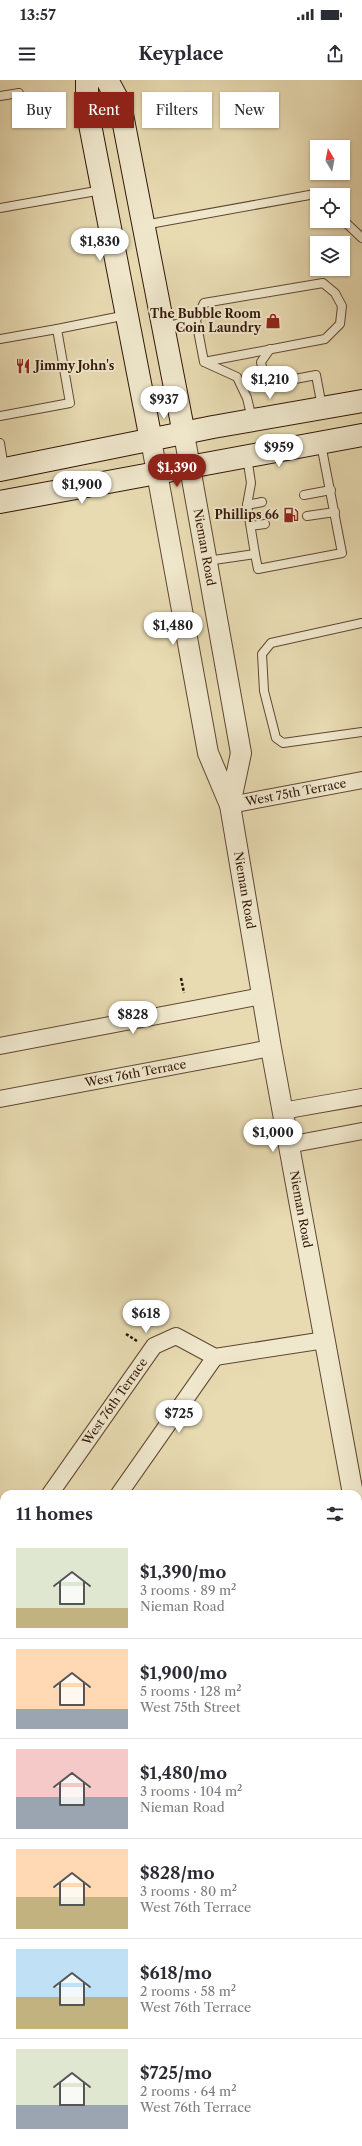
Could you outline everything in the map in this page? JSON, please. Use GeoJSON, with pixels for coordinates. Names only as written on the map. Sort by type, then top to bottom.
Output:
{"type":"FeatureCollection","features":[{"type":"Feature","properties":{"kind":"main road","name":"Nieman Road"},"geometry":{"type":"LineString","coordinates":[[87,80],[87,108],[151,440]]}},
{"type":"Feature","properties":{"kind":"main road","name":"Nieman Road"},"geometry":{"type":"LineString","coordinates":[[106,80],[120,104],[184,434]]}},
{"type":"Feature","properties":{"kind":"main road"},"geometry":{"type":"LineString","coordinates":[[2,469],[252,420],[362,401]]}},
{"type":"Feature","properties":{"kind":"main road"},"geometry":{"type":"LineString","coordinates":[[0,502],[158,474],[362,435]]}},
{"type":"Feature","properties":{"kind":"street","name":"Nieman Road"},"geometry":{"type":"LineString","coordinates":[[184,434],[241,753],[230,806]]}},
{"type":"Feature","properties":{"kind":"street","name":"Nieman Road"},"geometry":{"type":"LineString","coordinates":[[151,440],[208,753],[230,806],[288,1145],[352,1490]]}},
{"type":"Feature","properties":{"kind":"street","name":"West 75th Terrace"},"geometry":{"type":"LineString","coordinates":[[230,806],[362,780]]}},
{"type":"Feature","properties":{"kind":"street"},"geometry":{"type":"LineString","coordinates":[[0,1046],[262,996]]}},
{"type":"Feature","properties":{"kind":"street","name":"West 76th Terrace"},"geometry":{"type":"LineString","coordinates":[[0,1099],[271,1048]]}},
{"type":"Feature","properties":{"kind":"street"},"geometry":{"type":"LineString","coordinates":[[282,1111],[362,1097]]}},
{"type":"Feature","properties":{"kind":"street"},"geometry":{"type":"LineString","coordinates":[[288,1145],[362,1131]]}},
{"type":"Feature","properties":{"kind":"street","name":"West 76th Terrace"},"geometry":{"type":"LineString","coordinates":[[53,1490],[154,1346],[176,1336],[215,1358]]}},
{"type":"Feature","properties":{"kind":"street"},"geometry":{"type":"LineString","coordinates":[[122,1490],[215,1358],[325,1340]]}},
{"type":"Feature","properties":{"kind":"lane"},"geometry":{"type":"LineString","coordinates":[[0,96],[12,94]]}},
{"type":"Feature","properties":{"kind":"lane"},"geometry":{"type":"LineString","coordinates":[[0,208],[103,190]]}},
{"type":"Feature","properties":{"kind":"lane"},"geometry":{"type":"LineString","coordinates":[[144,225],[310,195]]}},
{"type":"Feature","properties":{"kind":"lane"},"geometry":{"type":"LineString","coordinates":[[350,227],[362,238]]}},
{"type":"Feature","properties":{"kind":"lane"},"geometry":{"type":"LineString","coordinates":[[323,283],[335,293],[342,306],[340,324],[324,339],[204,362],[196,320],[204,303],[323,283]]}},
{"type":"Feature","properties":{"kind":"lane"},"geometry":{"type":"LineString","coordinates":[[0,339],[127,315]]}},
{"type":"Feature","properties":{"kind":"lane"},"geometry":{"type":"LineString","coordinates":[[164,327],[196,320]]}},
{"type":"Feature","properties":{"kind":"lane"},"geometry":{"type":"LineString","coordinates":[[0,416],[70,403],[57,329]]}},
{"type":"Feature","properties":{"kind":"lane"},"geometry":{"type":"LineString","coordinates":[[270,349],[261,362],[263,372],[274,383],[316,375],[322,408]]}},
{"type":"Feature","properties":{"kind":"lane"},"geometry":{"type":"LineString","coordinates":[[204,362],[237,377],[247,398],[252,420]]}},
{"type":"Feature","properties":{"kind":"lane"},"geometry":{"type":"LineString","coordinates":[[0,443],[2,469]]}},
{"type":"Feature","properties":{"kind":"lane"},"geometry":{"type":"LineString","coordinates":[[248,457],[251,483],[247,505],[258,570],[342,553],[321,443]]}},
{"type":"Feature","properties":{"kind":"lane"},"geometry":{"type":"LineString","coordinates":[[304,495],[331,490]]}},
{"type":"Feature","properties":{"kind":"lane"},"geometry":{"type":"LineString","coordinates":[[247,505],[262,502]]}},
{"type":"Feature","properties":{"kind":"lane"},"geometry":{"type":"LineString","coordinates":[[307,516],[335,512]]}},
{"type":"Feature","properties":{"kind":"lane"},"geometry":{"type":"LineString","coordinates":[[251,526],[265,524]]}},
{"type":"Feature","properties":{"kind":"lane"},"geometry":{"type":"LineString","coordinates":[[207,561],[255,554]]}},
{"type":"Feature","properties":{"kind":"lane"},"geometry":{"type":"LineString","coordinates":[[362,623],[271,643],[262,654],[264,691],[276,738],[283,743],[362,732]]}},
{"type":"Feature","properties":{"kind":"place","name":"The Bubble Room Coin Laundry"},"geometry":{"type":"Point","coordinates":[273,321]}},
{"type":"Feature","properties":{"kind":"place","name":"Jimmy John's"},"geometry":{"type":"Point","coordinates":[23,366]}},
{"type":"Feature","properties":{"kind":"place","name":"Phillips 66"},"geometry":{"type":"Point","coordinates":[291,515]}}]}
